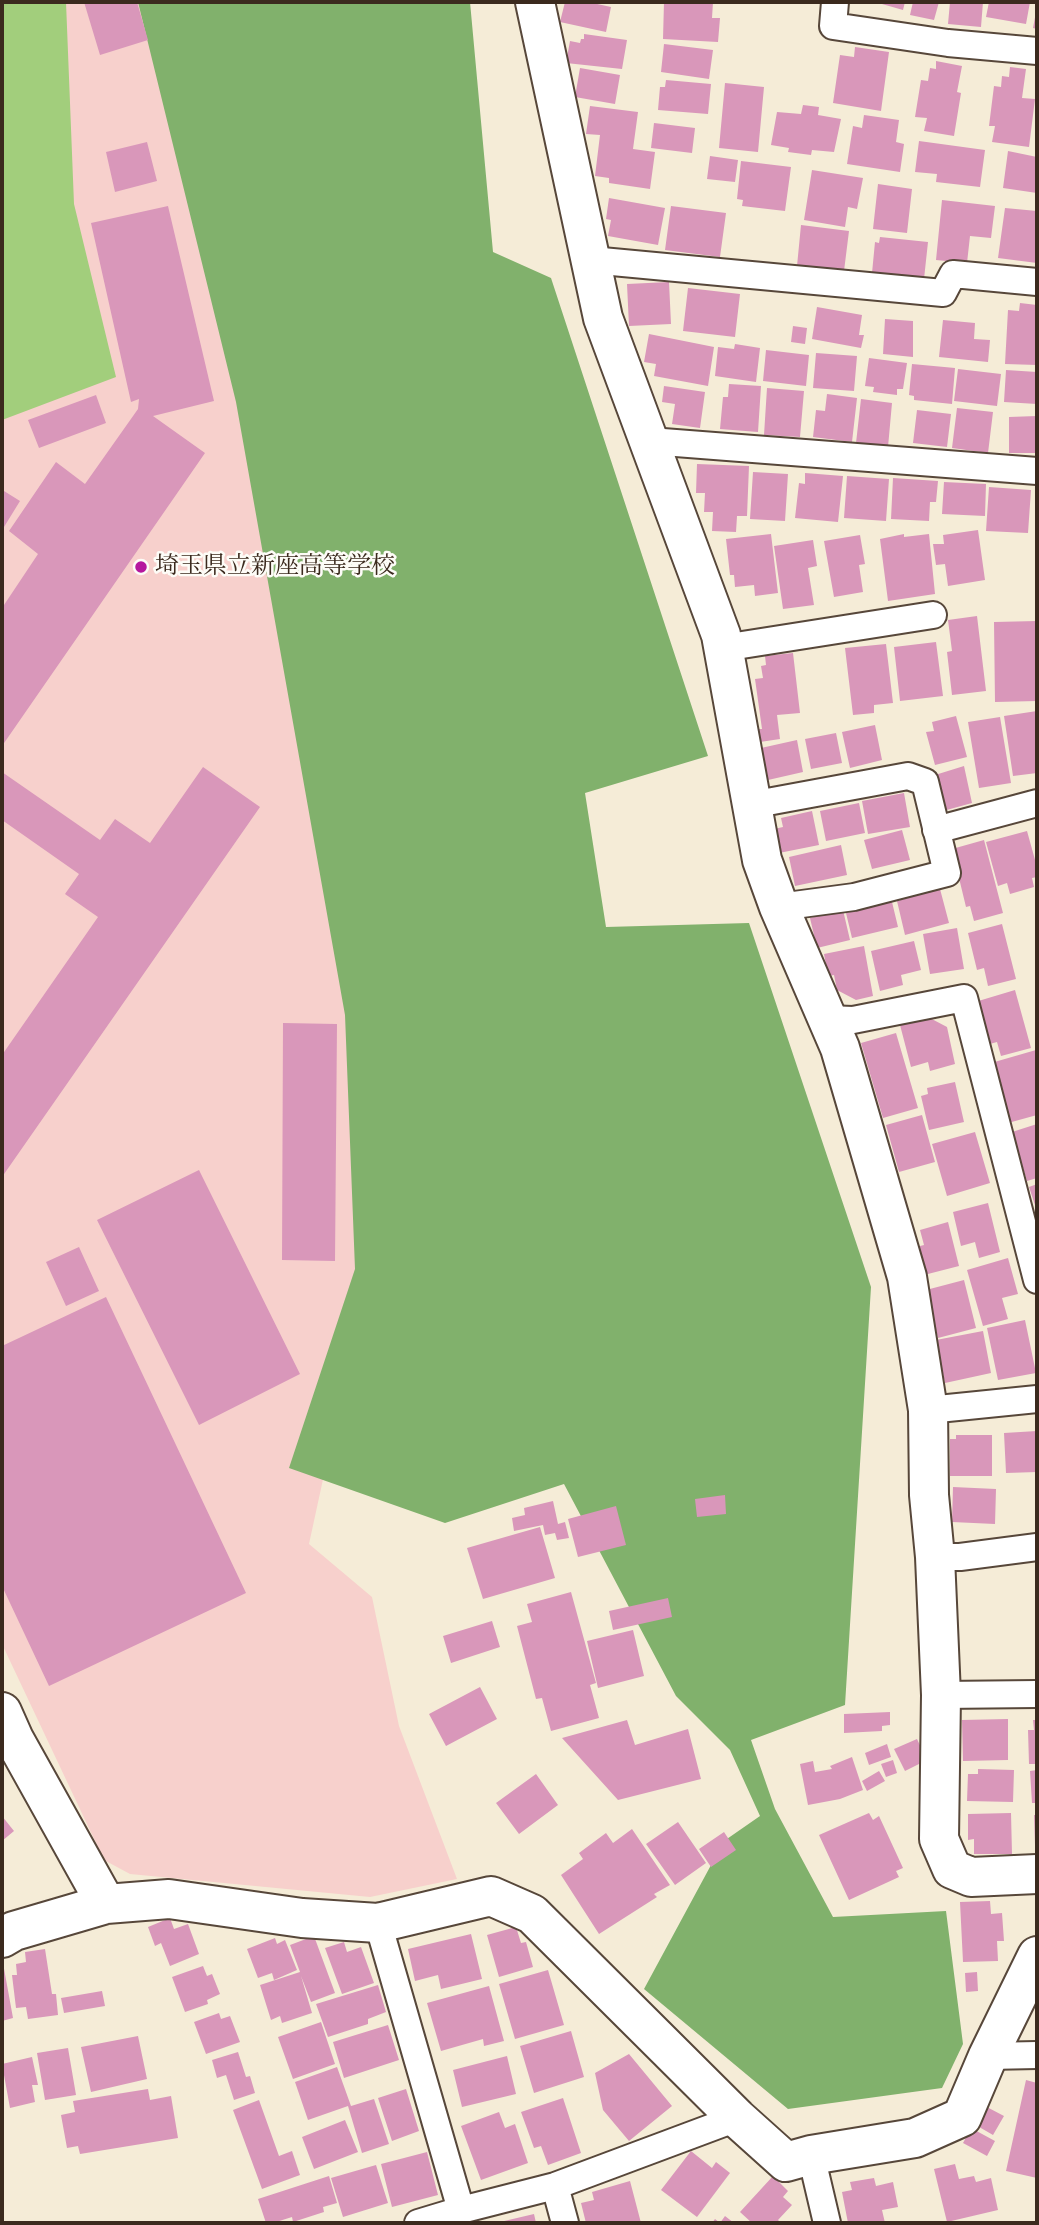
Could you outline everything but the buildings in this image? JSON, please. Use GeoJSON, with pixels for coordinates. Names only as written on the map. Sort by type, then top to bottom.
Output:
{"type":"FeatureCollection","features":[{"type":"Feature","properties":{"kind":"street"},"geometry":{"type":"LineString","coordinates":[[535,2],[603,318],[716,622],[762,860],[779,908],[841,1048],[907,1278],[928,1410],[929,1494],[935,1557],[941,1695],[939,1839],[952,1869],[971,1877],[1037,1874]]}},
{"type":"Feature","properties":{"kind":"street"},"geometry":{"type":"LineString","coordinates":[[2,1713],[106,1904]]}},
{"type":"Feature","properties":{"kind":"street"},"geometry":{"type":"LineString","coordinates":[[2,1938],[13,1931],[106,1904],[169,1899],[302,1918],[378,1923],[491,1896],[532,1914],[737,2118],[786,2162],[811,2155],[915,2138],[962,2118],[988,2056],[1037,1956]]}},
{"type":"Feature","properties":{"kind":"lane"},"geometry":{"type":"LineString","coordinates":[[835,2],[832,26],[948,43],[1037,51]]}},
{"type":"Feature","properties":{"kind":"lane"},"geometry":{"type":"LineString","coordinates":[[592,260],[943,293],[954,274],[1037,282]]}},
{"type":"Feature","properties":{"kind":"lane"},"geometry":{"type":"LineString","coordinates":[[650,441],[1037,471]]}},
{"type":"Feature","properties":{"kind":"lane"},"geometry":{"type":"LineString","coordinates":[[723,648],[933,615]]}},
{"type":"Feature","properties":{"kind":"lane"},"geometry":{"type":"LineString","coordinates":[[751,805],[908,776],[925,782],[947,873],[854,897],[779,908]]}},
{"type":"Feature","properties":{"kind":"lane"},"geometry":{"type":"LineString","coordinates":[[936,830],[1037,803]]}},
{"type":"Feature","properties":{"kind":"lane"},"geometry":{"type":"LineString","coordinates":[[827,1019],[853,1020],[964,998],[1037,1280]]}},
{"type":"Feature","properties":{"kind":"lane"},"geometry":{"type":"LineString","coordinates":[[928,1410],[1037,1399]]}},
{"type":"Feature","properties":{"kind":"lane"},"geometry":{"type":"LineString","coordinates":[[935,1557],[960,1557],[1037,1547]]}},
{"type":"Feature","properties":{"kind":"lane"},"geometry":{"type":"LineString","coordinates":[[941,1695],[1037,1694]]}},
{"type":"Feature","properties":{"kind":"lane"},"geometry":{"type":"LineString","coordinates":[[378,1923],[461,2210]]}},
{"type":"Feature","properties":{"kind":"lane"},"geometry":{"type":"LineString","coordinates":[[988,2056],[1037,2054]]}},
{"type":"Feature","properties":{"kind":"lane"},"geometry":{"type":"LineString","coordinates":[[418,2223],[555,2186],[737,2118]]}},
{"type":"Feature","properties":{"kind":"lane"},"geometry":{"type":"LineString","coordinates":[[811,2155],[827,2223]]}},
{"type":"Feature","properties":{"kind":"lane"},"geometry":{"type":"LineString","coordinates":[[555,2186],[565,2223]]}},
{"type":"Feature","properties":{"kind":"shaded area","name":"埼玉県立新座高等学校"},"geometry":{"type":"Polygon","coordinates":[[[2,2],[146,2],[198,184],[372,1157],[351,1350],[309,1544],[372,1597],[399,1726],[457,1879],[370,1897],[130,1874],[104,1860],[2,1644],[2,2]]]}},
{"type":"Feature","properties":{"kind":"green space"},"geometry":{"type":"Polygon","coordinates":[[[2,2],[66,2],[74,204],[116,377],[2,420],[2,2]]]}},
{"type":"Feature","properties":{"kind":"green space"},"geometry":{"type":"Polygon","coordinates":[[[138,2],[470,2],[493,252],[551,278],[708,756],[585,793],[606,927],[749,923],[871,1287],[845,1705],[751,1740],[775,1809],[833,1917],[946,1911],[963,2044],[942,2088],[788,2109],[644,1989],[724,1841],[760,1816],[730,1750],[676,1696],[564,1484],[445,1523],[289,1468],[355,1269],[345,1015],[236,402],[138,2]]]}},
{"type":"Feature","properties":{"kind":"place","name":"埼玉県立新座高等学校"},"geometry":{"type":"Point","coordinates":[141,567]}}]}
